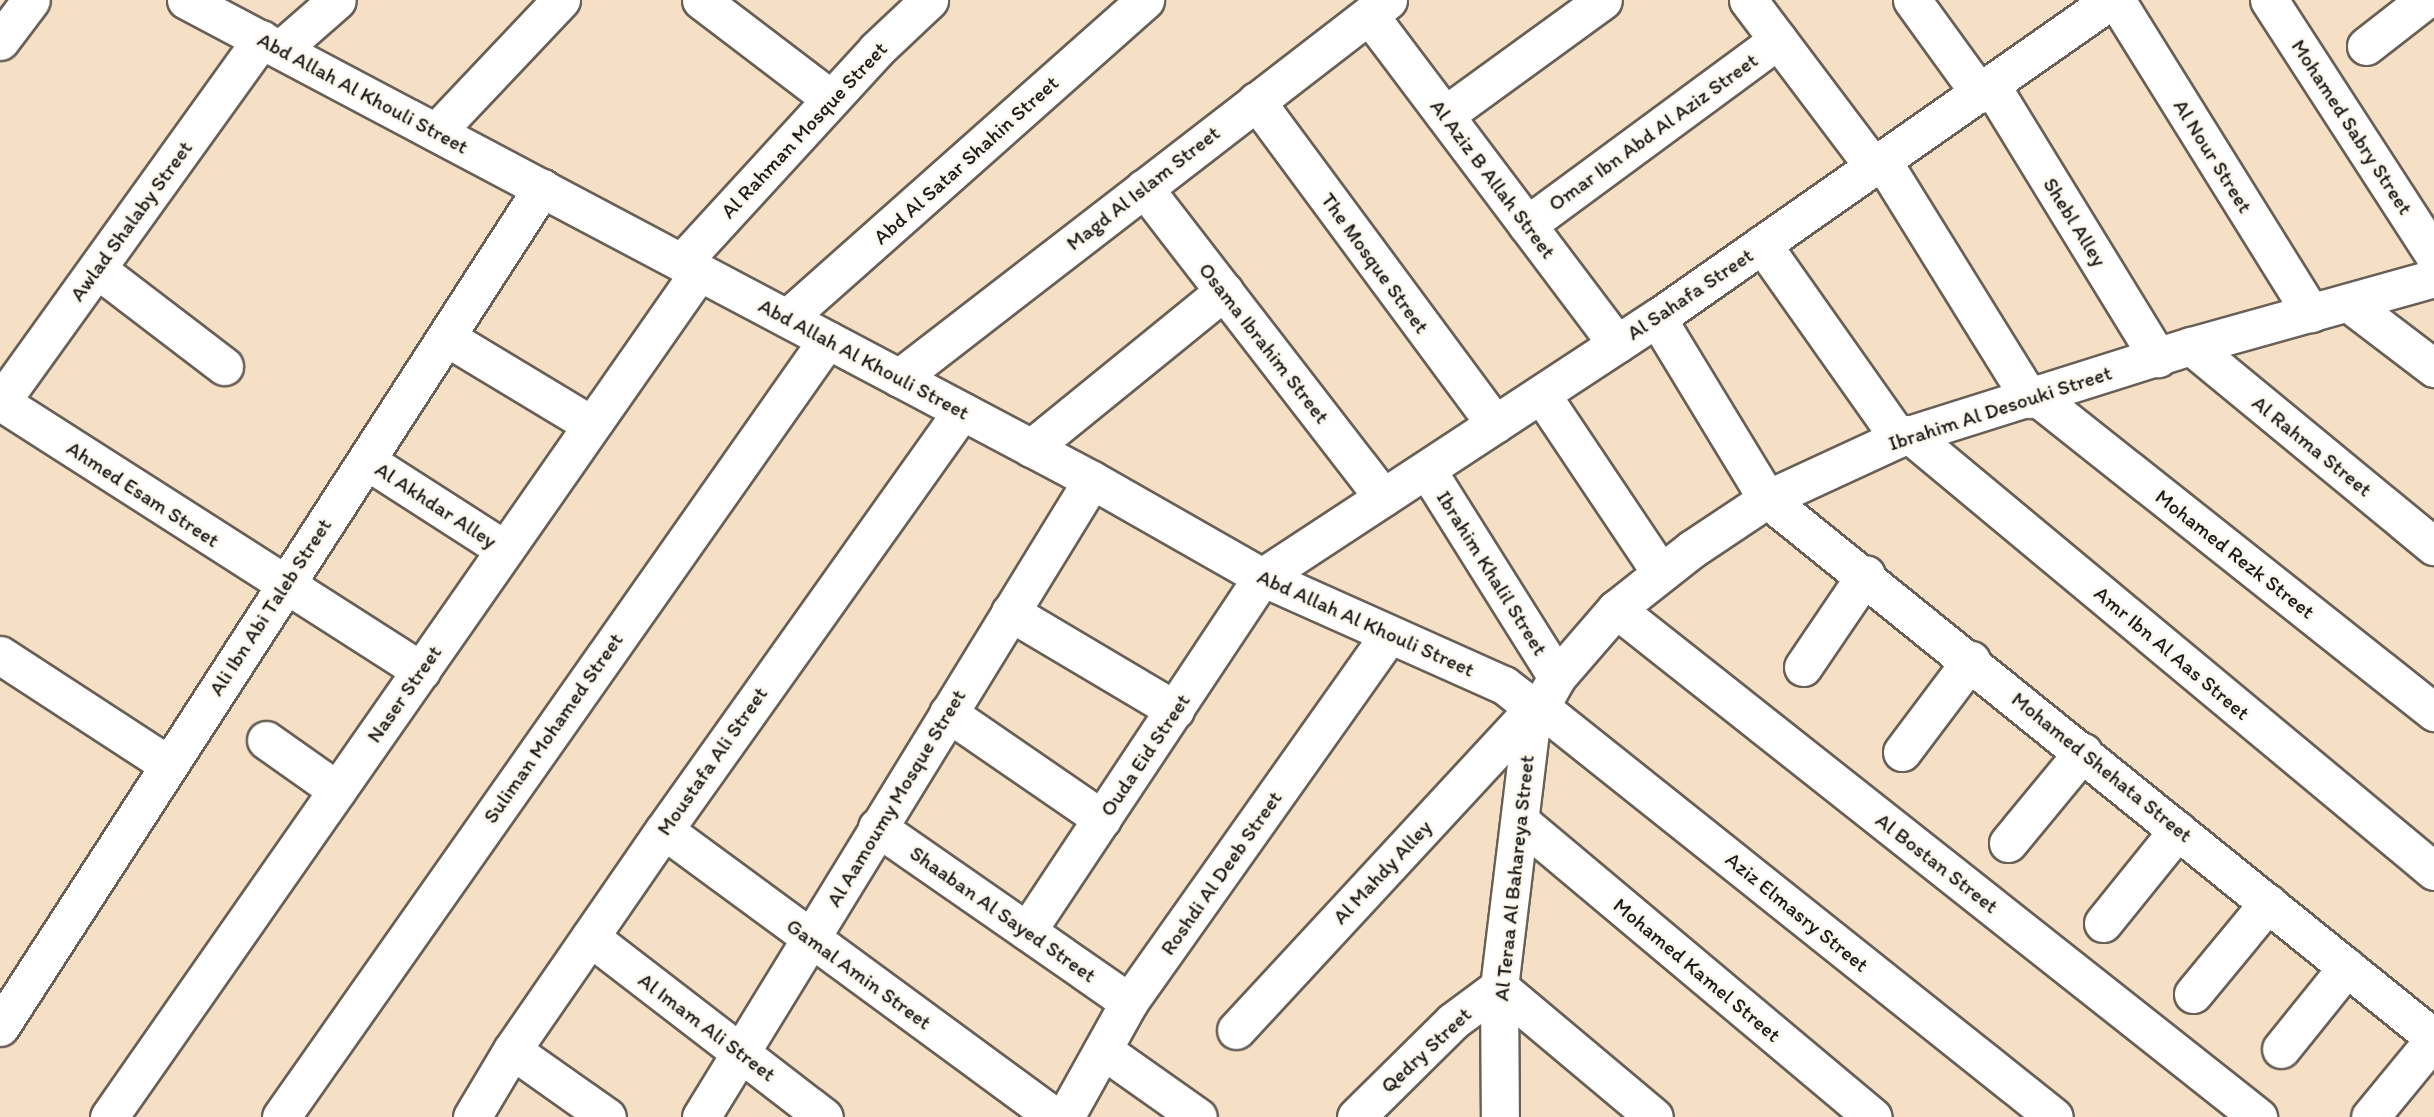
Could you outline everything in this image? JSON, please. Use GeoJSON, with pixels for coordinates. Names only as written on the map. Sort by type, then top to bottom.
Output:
{"type":"FeatureCollection","features":[{"type":"Feature","properties":{"kind":"street"},"geometry":{"type":"LineString","coordinates":[[0,41],[31,0]]}},
{"type":"Feature","properties":{"kind":"street","name":"Abd Allah Al Khouli Street"},"geometry":{"type":"LineString","coordinates":[[186,0],[1092,480],[1262,577],[1388,636],[1504,685],[1522,699],[1539,705]]}},
{"type":"Feature","properties":{"kind":"street","name":"Awlad Shalaby Street"},"geometry":{"type":"LineString","coordinates":[[0,403],[97,269],[272,44],[337,0]]}},
{"type":"Feature","properties":{"kind":"street"},"geometry":{"type":"LineString","coordinates":[[436,132],[561,0]]}},
{"type":"Feature","properties":{"kind":"street"},"geometry":{"type":"LineString","coordinates":[[701,0],[831,99]]}},
{"type":"Feature","properties":{"kind":"street","name":"Al Rahman Mosque Street"},"geometry":{"type":"LineString","coordinates":[[690,267],[831,99],[929,0]]}},
{"type":"Feature","properties":{"kind":"street","name":"Abd Al Satar Shahin Street"},"geometry":{"type":"LineString","coordinates":[[787,318],[1145,0]]}},
{"type":"Feature","properties":{"kind":"street"},"geometry":{"type":"LineString","coordinates":[[1445,115],[1603,0]]}},
{"type":"Feature","properties":{"kind":"street","name":"Mohamed Rezk Street"},"geometry":{"type":"LineString","coordinates":[[1748,0],[1878,164],[2033,398],[2434,712]]}},
{"type":"Feature","properties":{"kind":"street","name":"Shebl Alley"},"geometry":{"type":"LineString","coordinates":[[1912,0],[1986,91],[2175,352]]}},
{"type":"Feature","properties":{"kind":"street","name":"Mohamed Sabry Street"},"geometry":{"type":"LineString","coordinates":[[2269,0],[2434,255]]}},
{"type":"Feature","properties":{"kind":"street"},"geometry":{"type":"LineString","coordinates":[[2366,46],[2425,0]]}},
{"type":"Feature","properties":{"kind":"street","name":"Al Sahafa Street"},"geometry":{"type":"LineString","coordinates":[[1262,577],[1657,318],[1986,91],[2104,2]]}},
{"type":"Feature","properties":{"kind":"street","name":"Al Nour Street"},"geometry":{"type":"LineString","coordinates":[[2104,2],[2311,313]]}},
{"type":"Feature","properties":{"kind":"street","name":"Al Aziz B Allah Street"},"geometry":{"type":"LineString","coordinates":[[1378,7],[1445,115],[1617,344]]}},
{"type":"Feature","properties":{"kind":"street","name":"Magd Al Islam Street"},"geometry":{"type":"LineString","coordinates":[[899,378],[1378,7]]}},
{"type":"Feature","properties":{"kind":"street","name":"Omar Ibn Abd Al Aziz Street"},"geometry":{"type":"LineString","coordinates":[[1527,225],[1778,40]]}},
{"type":"Feature","properties":{"kind":"street","name":"The Mosque Street"},"geometry":{"type":"LineString","coordinates":[[1256,101],[1494,424]]}},
{"type":"Feature","properties":{"kind":"street","name":"Ali Ibn Abi Taleb Street"},"geometry":{"type":"LineString","coordinates":[[0,1027],[167,764],[367,461],[542,188]]}},
{"type":"Feature","properties":{"kind":"street","name":"Osama Ibrahim Street"},"geometry":{"type":"LineString","coordinates":[[1144,188],[1384,497]]}},
{"type":"Feature","properties":{"kind":"street","name":"Amr Ibn Al Aas Street"},"geometry":{"type":"LineString","coordinates":[[1762,244],[1904,436],[2434,871]]}},
{"type":"Feature","properties":{"kind":"street","name":"Naser Street"},"geometry":{"type":"LineString","coordinates":[[108,1117],[590,425],[690,267]]}},
{"type":"Feature","properties":{"kind":"street"},"geometry":{"type":"LineString","coordinates":[[97,269],[224,366]]}},
{"type":"Feature","properties":{"kind":"street","name":"Ibrahim Al Desouki Street"},"geometry":{"type":"LineString","coordinates":[[1539,705],[1616,609],[1660,572],[1767,499],[1904,436],[2175,352],[2434,278]]}},
{"type":"Feature","properties":{"kind":"street"},"geometry":{"type":"LineString","coordinates":[[1031,448],[1224,291]]}},
{"type":"Feature","properties":{"kind":"street"},"geometry":{"type":"LineString","coordinates":[[2350,304],[2434,368]]}},
{"type":"Feature","properties":{"kind":"street"},"geometry":{"type":"LineString","coordinates":[[1657,318],[1767,499]]}},
{"type":"Feature","properties":{"kind":"street"},"geometry":{"type":"LineString","coordinates":[[446,337],[590,425]]}},
{"type":"Feature","properties":{"kind":"street","name":"Suliman Mohamed Street"},"geometry":{"type":"LineString","coordinates":[[281,1117],[827,340]]}},
{"type":"Feature","properties":{"kind":"street","name":"Al Rahma Street"},"geometry":{"type":"LineString","coordinates":[[2175,352],[2434,546]]}},
{"type":"Feature","properties":{"kind":"street"},"geometry":{"type":"LineString","coordinates":[[1541,394],[1660,572]]}},
{"type":"Feature","properties":{"kind":"street","name":"Ahmed Esam Street"},"geometry":{"type":"LineString","coordinates":[[0,403],[285,585]]}},
{"type":"Feature","properties":{"kind":"street","name":"Moustafa Ali Street"},"geometry":{"type":"LineString","coordinates":[[472,1117],[512,1050],[664,830],[962,411]]}},
{"type":"Feature","properties":{"kind":"street","name":"Al Akhdar Alley"},"geometry":{"type":"LineString","coordinates":[[367,461],[504,549]]}},
{"type":"Feature","properties":{"kind":"street","name":"Ibrahim Khalil Street"},"geometry":{"type":"LineString","coordinates":[[1427,470],[1539,705]]}},
{"type":"Feature","properties":{"kind":"street","name":"Al Aamoumy Mosque Street"},"geometry":{"type":"LineString","coordinates":[[701,1117],[1092,480]]}},
{"type":"Feature","properties":{"kind":"street","name":"Mohamed Shehata Street"},"geometry":{"type":"LineString","coordinates":[[1767,499],[1971,660],[2434,1039]]}},
{"type":"Feature","properties":{"kind":"street"},"geometry":{"type":"LineString","coordinates":[[1803,667],[1866,575]]}},
{"type":"Feature","properties":{"kind":"street","name":"Ouda Eid Street"},"geometry":{"type":"LineString","coordinates":[[1027,931],[1262,577]]}},
{"type":"Feature","properties":{"kind":"street"},"geometry":{"type":"LineString","coordinates":[[285,585],[421,671]]}},
{"type":"Feature","properties":{"kind":"street","name":"Al Bostan Street"},"geometry":{"type":"LineString","coordinates":[[1616,609],[2258,1117]]}},
{"type":"Feature","properties":{"kind":"street"},"geometry":{"type":"LineString","coordinates":[[1010,612],[1175,710]]}},
{"type":"Feature","properties":{"kind":"street","name":"Roshdi Al Deeb Street"},"geometry":{"type":"LineString","coordinates":[[1065,1117],[1129,1002],[1388,636]]}},
{"type":"Feature","properties":{"kind":"street"},"geometry":{"type":"LineString","coordinates":[[0,655],[167,764]]}},
{"type":"Feature","properties":{"kind":"street"},"geometry":{"type":"LineString","coordinates":[[1902,752],[1971,660]]}},
{"type":"Feature","properties":{"kind":"street","name":"Al Teraa Al Bahareya Street"},"geometry":{"type":"LineString","coordinates":[[1500,1117],[1499,987],[1539,705]]}},
{"type":"Feature","properties":{"kind":"street","name":"Al Mahdy Alley"},"geometry":{"type":"LineString","coordinates":[[1236,1030],[1539,705]]}},
{"type":"Feature","properties":{"kind":"street","name":"Aziz Elmasry Street"},"geometry":{"type":"LineString","coordinates":[[1539,705],[2054,1117]]}},
{"type":"Feature","properties":{"kind":"street"},"geometry":{"type":"LineString","coordinates":[[948,713],[1102,819]]}},
{"type":"Feature","properties":{"kind":"street"},"geometry":{"type":"LineString","coordinates":[[266,740],[337,790]]}},
{"type":"Feature","properties":{"kind":"street"},"geometry":{"type":"LineString","coordinates":[[2008,843],[2083,752]]}},
{"type":"Feature","properties":{"kind":"street","name":"Mohamed Kamel Street"},"geometry":{"type":"LineString","coordinates":[[1521,822],[1873,1117]]}},
{"type":"Feature","properties":{"kind":"street","name":"Shaaban Al Sayed Street"},"geometry":{"type":"LineString","coordinates":[[877,827],[1129,1002]]}},
{"type":"Feature","properties":{"kind":"street","name":"Gamal Amin Street"},"geometry":{"type":"LineString","coordinates":[[664,830],[1054,1117]]}},
{"type":"Feature","properties":{"kind":"street"},"geometry":{"type":"LineString","coordinates":[[2103,923],[2178,830]]}},
{"type":"Feature","properties":{"kind":"street"},"geometry":{"type":"LineString","coordinates":[[2193,994],[2267,903]]}},
{"type":"Feature","properties":{"kind":"street","name":"Al Imam Ali Street"},"geometry":{"type":"LineString","coordinates":[[590,937],[824,1117]]}},
{"type":"Feature","properties":{"kind":"street"},"geometry":{"type":"LineString","coordinates":[[2281,1049],[2347,967]]}},
{"type":"Feature","properties":{"kind":"street"},"geometry":{"type":"LineString","coordinates":[[1499,987],[1654,1117]]}},
{"type":"Feature","properties":{"kind":"street","name":"Qedry Street"},"geometry":{"type":"LineString","coordinates":[[1356,1117],[1453,1021],[1499,987]]}},
{"type":"Feature","properties":{"kind":"street"},"geometry":{"type":"LineString","coordinates":[[2370,1117],[2434,1039]]}},
{"type":"Feature","properties":{"kind":"street"},"geometry":{"type":"LineString","coordinates":[[512,1050],[607,1117]]}},
{"type":"Feature","properties":{"kind":"street"},"geometry":{"type":"LineString","coordinates":[[1103,1050],[1198,1117]]}}]}
